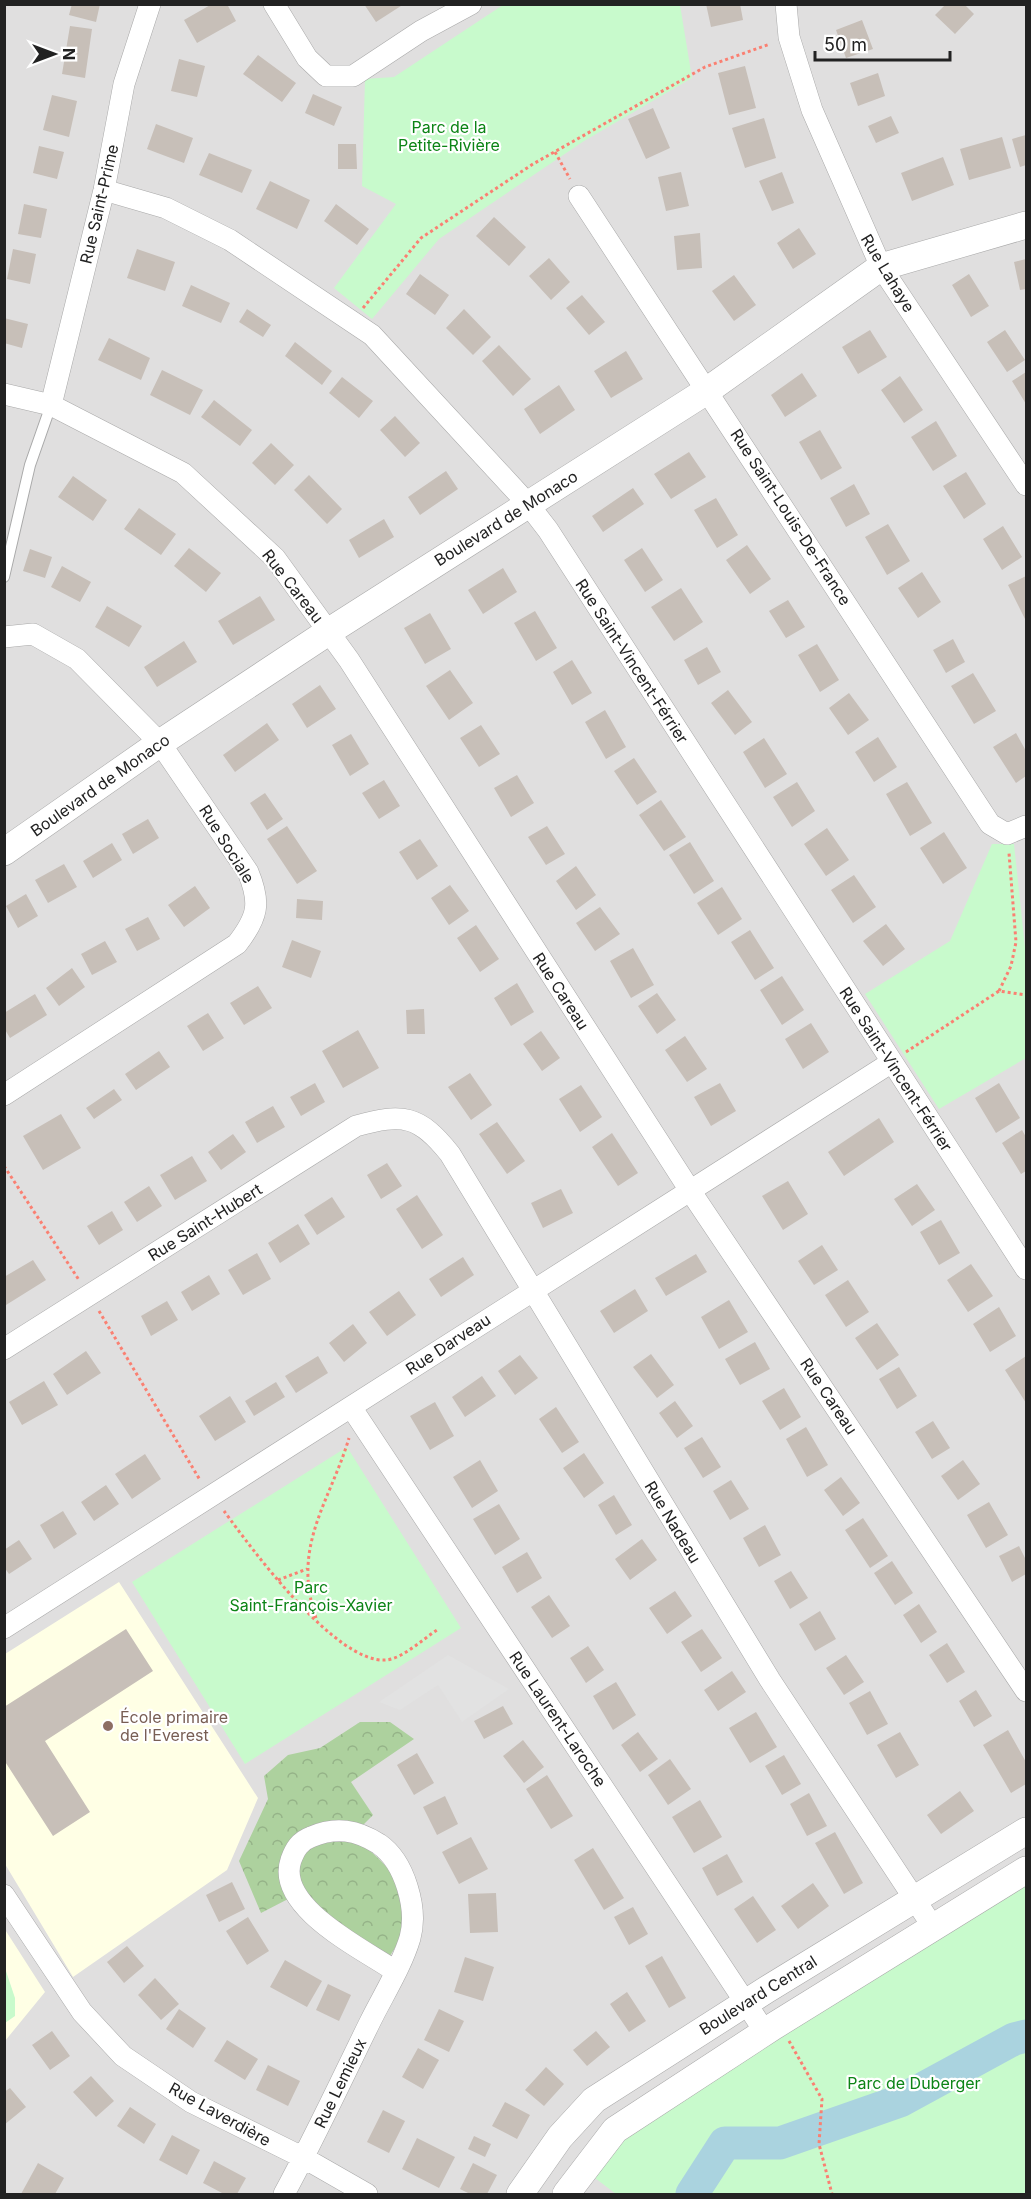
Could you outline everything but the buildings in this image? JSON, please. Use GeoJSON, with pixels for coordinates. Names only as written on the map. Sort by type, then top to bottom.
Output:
{"type":"FeatureCollection","features":[{"type":"Feature","properties":{"kind":"street","name":"Rue Saint-Prime"},"geometry":{"type":"LineString","coordinates":[[51,405],[104,190],[124,84],[150,4]]}},
{"type":"Feature","properties":{"kind":"street"},"geometry":{"type":"LineString","coordinates":[[274,4],[307,58],[326,76],[352,76],[421,31],[471,4]]}},
{"type":"Feature","properties":{"kind":"street","name":"Rue Lahaye"},"geometry":{"type":"LineString","coordinates":[[786,4],[789,37],[812,110],[881,267],[1026,485]]}},
{"type":"Feature","properties":{"kind":"street","name":"Rue Saint-Vincent-Férrier"},"geometry":{"type":"LineString","coordinates":[[104,190],[166,208],[230,240],[351,320],[372,336],[528,504],[548,530],[1026,1269]]}},
{"type":"Feature","properties":{"kind":"street","name":"Rue Saint-Louis-De-France"},"geometry":{"type":"LineString","coordinates":[[579,196],[990,824],[1017,830]]}},
{"type":"Feature","properties":{"kind":"street","name":"Boulevard de Monaco"},"geometry":{"type":"LineString","coordinates":[[4,852],[160,743],[328,632],[708,390],[881,267],[1026,225]]}},
{"type":"Feature","properties":{"kind":"street","name":"Rue Careau"},"geometry":{"type":"LineString","coordinates":[[4,394],[51,405],[183,472],[275,558],[349,660],[692,1192],[1026,1691]]}},
{"type":"Feature","properties":{"kind":"street","name":"Rue Sociale"},"geometry":{"type":"LineString","coordinates":[[4,637],[33,634],[77,659],[160,743],[248,872],[257,893],[256,912],[251,927],[237,944],[4,1095]]}},
{"type":"Feature","properties":{"kind":"street","name":"Rue Darveau"},"geometry":{"type":"LineString","coordinates":[[4,1628],[211,1496],[353,1411],[532,1291],[692,1192],[892,1062]]}},
{"type":"Feature","properties":{"kind":"street","name":"Rue Saint-Hubert"},"geometry":{"type":"LineString","coordinates":[[4,1349],[356,1126],[385,1118],[412,1120]]}},
{"type":"Feature","properties":{"kind":"street","name":"Rue Nadeau"},"geometry":{"type":"LineString","coordinates":[[412,1120],[433,1132],[450,1154],[770,1680],[933,1928]]}},
{"type":"Feature","properties":{"kind":"street","name":"Rue Laurent-Laroche"},"geometry":{"type":"LineString","coordinates":[[353,1411],[746,2002],[774,2032]]}},
{"type":"Feature","properties":{"kind":"street","name":"Rue Lemieux"},"geometry":{"type":"LineString","coordinates":[[284,2194],[304,2158],[395,1971],[410,1938],[413,1908],[402,1873],[383,1847],[362,1833],[333,1829],[309,1838],[295,1848],[288,1869],[295,1893],[307,1912],[395,1971]]}},
{"type":"Feature","properties":{"kind":"street","name":"Boulevard Central"},"geometry":{"type":"LineString","coordinates":[[520,2194],[560,2137],[594,2100],[746,2002],[1026,1830]]}},
{"type":"Feature","properties":{"kind":"street"},"geometry":{"type":"LineString","coordinates":[[566,2194],[615,2130],[774,2032],[1026,1870]]}},
{"type":"Feature","properties":{"kind":"street","name":"Rue Laverdière"},"geometry":{"type":"LineString","coordinates":[[4,1895],[82,2012],[123,2056],[191,2102],[304,2158],[368,2194]]}},
{"type":"Feature","properties":{"kind":"lane"},"geometry":{"type":"LineString","coordinates":[[4,577],[30,465],[51,405]]}},
{"type":"Feature","properties":{"kind":"path"},"geometry":{"type":"LineString","coordinates":[[351,320],[421,238],[555,152],[705,67],[789,37]]}},
{"type":"Feature","properties":{"kind":"path"},"geometry":{"type":"LineString","coordinates":[[555,152],[579,196]]}},
{"type":"Feature","properties":{"kind":"path"},"geometry":{"type":"LineString","coordinates":[[892,1062],[999,991],[1011,966],[1016,942],[1017,830]]}},
{"type":"Feature","properties":{"kind":"path"},"geometry":{"type":"LineString","coordinates":[[999,991],[1026,995]]}},
{"type":"Feature","properties":{"kind":"path"},"geometry":{"type":"LineString","coordinates":[[4,1166],[90,1295],[211,1496],[277,1580],[344,1645],[376,1660],[389,1660],[437,1630]]}},
{"type":"Feature","properties":{"kind":"path"},"geometry":{"type":"LineString","coordinates":[[316,1619],[311,1604],[307,1569],[313,1531],[344,1458],[353,1411]]}},
{"type":"Feature","properties":{"kind":"path"},"geometry":{"type":"LineString","coordinates":[[277,1580],[307,1569]]}},
{"type":"Feature","properties":{"kind":"path"},"geometry":{"type":"LineString","coordinates":[[774,2032],[822,2099],[819,2144],[832,2193]]}},
{"type":"Feature","properties":{"kind":"shaded area"},"geometry":{"type":"Polygon","coordinates":[[[5,5],[1026,5],[1026,2036],[692,2194],[5,2194],[5,5]]]}},
{"type":"Feature","properties":{"kind":"shaded area","name":"École primaire de l'Everest"},"geometry":{"type":"Polygon","coordinates":[[[119,1582],[258,1798],[227,1870],[73,1977],[5,1864],[5,1654],[119,1582]]]}},
{"type":"Feature","properties":{"kind":"shaded area"},"geometry":{"type":"Polygon","coordinates":[[[448,1655],[509,1689],[462,1722],[438,1685],[400,1710],[379,1702],[448,1655]]]}},
{"type":"Feature","properties":{"kind":"shaded area"},"geometry":{"type":"Polygon","coordinates":[[[4,1928],[45,1992],[5,2041],[4,2041],[4,1928]]]}},
{"type":"Feature","properties":{"kind":"green space","name":"Parc de la Petite-Rivière"},"geometry":{"type":"Polygon","coordinates":[[[503,5],[680,5],[692,78],[584,141],[439,239],[372,319],[334,288],[396,204],[362,186],[365,79],[394,77],[503,5]]]}},
{"type":"Feature","properties":{"kind":"green space"},"geometry":{"type":"Polygon","coordinates":[[[992,844],[1014,844],[1026,957],[1026,1058],[939,1109],[865,994],[950,941],[992,844]]]}},
{"type":"Feature","properties":{"kind":"green space","name":"Parc Saint-François-Xavier"},"geometry":{"type":"Polygon","coordinates":[[[347,1447],[461,1628],[245,1764],[132,1582],[347,1447]]]}},
{"type":"Feature","properties":{"kind":"green space"},"geometry":{"type":"Polygon","coordinates":[[[360,1722],[390,1722],[414,1739],[351,1782],[373,1815],[361,1827],[333,1820],[290,1840],[290,1898],[261,1913],[239,1861],[268,1799],[264,1776],[288,1755],[320,1748],[360,1722]]]}},
{"type":"Feature","properties":{"kind":"green space"},"geometry":{"type":"Polygon","coordinates":[[[354,1840],[387,1867],[404,1904],[402,1933],[389,1958],[321,1910],[301,1884],[298,1856],[313,1844],[354,1840]]]}},
{"type":"Feature","properties":{"kind":"green space","name":"Parc de Duberger"},"geometry":{"type":"Polygon","coordinates":[[[1026,1884],[1026,2194],[616,2194],[591,2175],[617,2144],[702,2086],[1026,1884]]]}},
{"type":"Feature","properties":{"kind":"green space"},"geometry":{"type":"Polygon","coordinates":[[[4,1965],[15,1998],[15,2016],[5,2023],[4,1965]]]}},
{"type":"Feature","properties":{"kind":"waterway"},"geometry":{"type":"LineString","coordinates":[[692,2194],[725,2143],[780,2143],[900,2101],[1014,2039],[1026,2036]]}},
{"type":"Feature","properties":{"kind":"place","name":"École primaire de l'Everest"},"geometry":{"type":"Point","coordinates":[108,1726]}}]}
